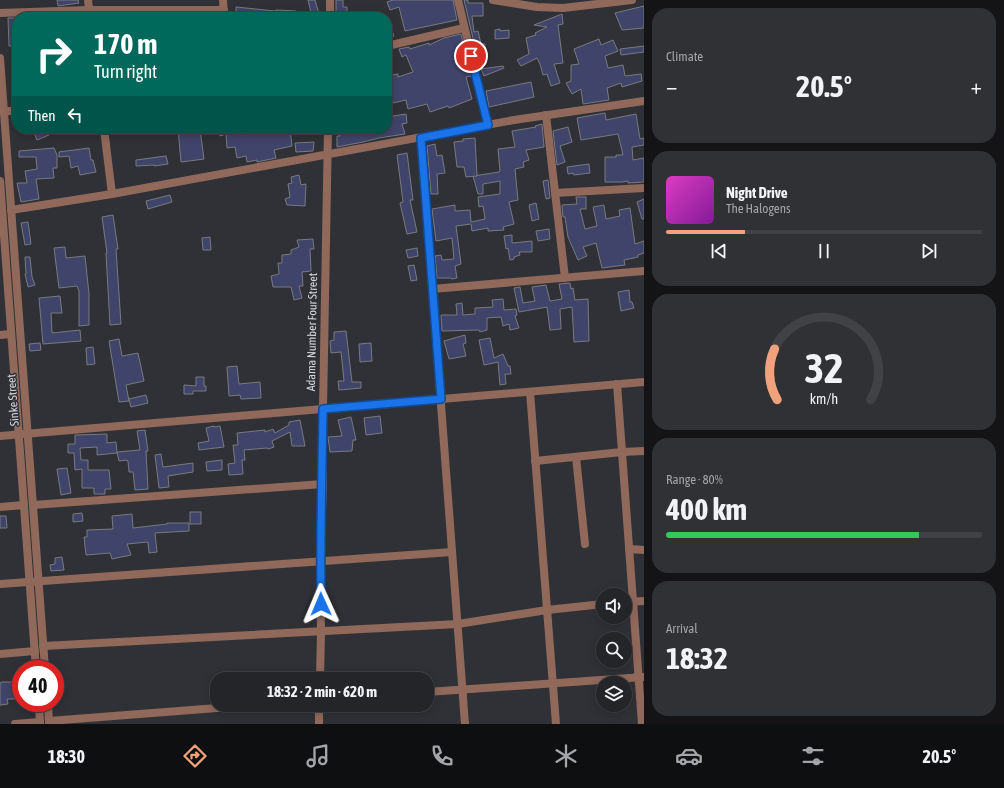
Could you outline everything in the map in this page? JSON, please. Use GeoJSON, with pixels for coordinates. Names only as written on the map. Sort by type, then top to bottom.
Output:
{"type":"FeatureCollection","features":[{"type":"Feature","properties":{"kind":"street"},"geometry":{"type":"LineString","coordinates":[[88,0],[90,12]]}},
{"type":"Feature","properties":{"kind":"street"},"geometry":{"type":"LineString","coordinates":[[223,0],[224,12]]}},
{"type":"Feature","properties":{"kind":"street"},"geometry":{"type":"LineString","coordinates":[[330,0],[330,12]]}},
{"type":"Feature","properties":{"kind":"street"},"geometry":{"type":"LineString","coordinates":[[458,0],[488,125]]}},
{"type":"Feature","properties":{"kind":"street"},"geometry":{"type":"LineString","coordinates":[[493,0],[563,8],[632,0]]}},
{"type":"Feature","properties":{"kind":"street"},"geometry":{"type":"LineString","coordinates":[[0,13],[12,13]]}},
{"type":"Feature","properties":{"kind":"street"},"geometry":{"type":"LineString","coordinates":[[392,45],[464,28]]}},
{"type":"Feature","properties":{"kind":"street","name":"Sinke Street"},"geometry":{"type":"LineString","coordinates":[[0,58],[2,111],[11,210],[44,660]]}},
{"type":"Feature","properties":{"kind":"street"},"geometry":{"type":"LineString","coordinates":[[11,210],[328,156],[546,115],[644,101]]}},
{"type":"Feature","properties":{"kind":"street"},"geometry":{"type":"LineString","coordinates":[[546,115],[565,278]]}},
{"type":"Feature","properties":{"kind":"street"},"geometry":{"type":"LineString","coordinates":[[105,134],[112,194]]}},
{"type":"Feature","properties":{"kind":"street","name":"Adama Number Four Street"},"geometry":{"type":"LineString","coordinates":[[320,672],[320,561],[328,134]]}},
{"type":"Feature","properties":{"kind":"street"},"geometry":{"type":"LineString","coordinates":[[421,138],[465,724]]}},
{"type":"Feature","properties":{"kind":"street","name":"Sinke Street"},"geometry":{"type":"LineString","coordinates":[[0,181],[1,213],[36,660]]}},
{"type":"Feature","properties":{"kind":"street"},"geometry":{"type":"LineString","coordinates":[[555,193],[644,188]]}},
{"type":"Feature","properties":{"kind":"street"},"geometry":{"type":"LineString","coordinates":[[432,289],[644,271]]}},
{"type":"Feature","properties":{"kind":"street"},"geometry":{"type":"LineString","coordinates":[[0,335],[11,334]]}},
{"type":"Feature","properties":{"kind":"street"},"geometry":{"type":"LineString","coordinates":[[0,436],[644,382]]}},
{"type":"Feature","properties":{"kind":"street"},"geometry":{"type":"LineString","coordinates":[[617,384],[629,549],[629,588]]}},
{"type":"Feature","properties":{"kind":"street"},"geometry":{"type":"LineString","coordinates":[[530,392],[556,724]]}},
{"type":"Feature","properties":{"kind":"street"},"geometry":{"type":"LineString","coordinates":[[535,461],[644,451]]}},
{"type":"Feature","properties":{"kind":"street"},"geometry":{"type":"LineString","coordinates":[[576,457],[585,544]]}},
{"type":"Feature","properties":{"kind":"street"},"geometry":{"type":"LineString","coordinates":[[33,505],[322,484]]}},
{"type":"Feature","properties":{"kind":"street"},"geometry":{"type":"LineString","coordinates":[[0,507],[24,505]]}},
{"type":"Feature","properties":{"kind":"street"},"geometry":{"type":"LineString","coordinates":[[629,549],[644,550]]}},
{"type":"Feature","properties":{"kind":"street"},"geometry":{"type":"LineString","coordinates":[[0,584],[452,552]]}},
{"type":"Feature","properties":{"kind":"street"},"geometry":{"type":"LineString","coordinates":[[632,601],[644,601]]}},
{"type":"Feature","properties":{"kind":"street"},"geometry":{"type":"LineString","coordinates":[[43,646],[458,624],[547,610],[596,605]]}},
{"type":"Feature","properties":{"kind":"street"},"geometry":{"type":"LineString","coordinates":[[632,620],[641,677],[642,724]]}},
{"type":"Feature","properties":{"kind":"street"},"geometry":{"type":"LineString","coordinates":[[0,654],[35,651]]}},
{"type":"Feature","properties":{"kind":"street"},"geometry":{"type":"LineString","coordinates":[[434,692],[641,677]]}},
{"type":"Feature","properties":{"kind":"street"},"geometry":{"type":"LineString","coordinates":[[48,712],[49,722],[210,709]]}},
{"type":"Feature","properties":{"kind":"street"},"geometry":{"type":"LineString","coordinates":[[15,724],[40,723],[39,712]]}},
{"type":"Feature","properties":{"kind":"street"},"geometry":{"type":"LineString","coordinates":[[319,712],[319,724]]}},
{"type":"Feature","properties":{"kind":"building"},"geometry":{"type":"Polygon","coordinates":[[[57,0],[78,0],[79,3],[58,6],[57,0]]]}},
{"type":"Feature","properties":{"kind":"building"},"geometry":{"type":"Polygon","coordinates":[[[308,0],[315,0],[319,12],[311,12],[308,0]]]}},
{"type":"Feature","properties":{"kind":"building"},"geometry":{"type":"Polygon","coordinates":[[[336,0],[343,0],[343,7],[347,7],[347,12],[336,12],[336,0]]]}},
{"type":"Feature","properties":{"kind":"building"},"geometry":{"type":"Polygon","coordinates":[[[393,0],[453,0],[457,20],[405,31],[399,7],[390,10],[387,2],[393,0]]]}},
{"type":"Feature","properties":{"kind":"building"},"geometry":{"type":"Polygon","coordinates":[[[464,0],[468,0],[468,3],[483,3],[483,16],[472,16],[474,32],[478,31],[481,44],[485,44],[485,50],[476,50],[480,68],[464,0]]]}},
{"type":"Feature","properties":{"kind":"building"},"geometry":{"type":"Polygon","coordinates":[[[644,6],[644,28],[622,30],[615,13],[644,6]]]}},
{"type":"Feature","properties":{"kind":"building"},"geometry":{"type":"Polygon","coordinates":[[[236,7],[275,11],[296,11],[296,12],[236,12],[236,7]]]}},
{"type":"Feature","properties":{"kind":"building"},"geometry":{"type":"Polygon","coordinates":[[[562,14],[563,24],[558,25],[563,63],[554,64],[560,83],[551,86],[547,74],[543,75],[537,58],[521,66],[517,60],[529,54],[526,38],[536,35],[535,33],[547,27],[534,25],[562,14]]]}},
{"type":"Feature","properties":{"kind":"building"},"geometry":{"type":"Polygon","coordinates":[[[8,18],[12,18],[12,46],[9,46],[8,18]]]}},
{"type":"Feature","properties":{"kind":"building"},"geometry":{"type":"Polygon","coordinates":[[[500,29],[500,31],[509,30],[509,38],[495,39],[495,30],[500,29]]]}},
{"type":"Feature","properties":{"kind":"building"},"geometry":{"type":"Polygon","coordinates":[[[461,34],[471,76],[466,77],[472,99],[449,108],[448,106],[430,112],[427,104],[408,109],[406,100],[392,103],[392,75],[398,74],[398,77],[413,72],[406,55],[402,57],[399,49],[409,47],[410,49],[429,43],[429,45],[444,38],[461,34]]]}},
{"type":"Feature","properties":{"kind":"building"},"geometry":{"type":"Polygon","coordinates":[[[599,39],[601,45],[613,40],[618,51],[605,56],[608,68],[623,65],[625,76],[641,74],[642,81],[622,87],[621,83],[607,88],[609,100],[583,104],[581,89],[572,94],[566,83],[571,81],[571,65],[579,64],[574,49],[599,39]]]}},
{"type":"Feature","properties":{"kind":"building"},"geometry":{"type":"Polygon","coordinates":[[[644,46],[644,52],[621,55],[620,49],[644,46]]]}},
{"type":"Feature","properties":{"kind":"building"},"geometry":{"type":"Polygon","coordinates":[[[503,66],[504,68],[484,76],[481,69],[503,66]]]}},
{"type":"Feature","properties":{"kind":"building"},"geometry":{"type":"Polygon","coordinates":[[[531,82],[534,97],[489,107],[486,91],[531,82]]]}},
{"type":"Feature","properties":{"kind":"building"},"geometry":{"type":"Polygon","coordinates":[[[605,113],[606,120],[636,114],[640,139],[644,138],[644,145],[632,147],[633,160],[644,158],[644,182],[605,182],[605,157],[616,157],[616,155],[623,155],[618,134],[581,140],[577,118],[605,113]]]}},
{"type":"Feature","properties":{"kind":"building"},"geometry":{"type":"Polygon","coordinates":[[[406,114],[407,123],[402,124],[405,134],[337,147],[337,136],[340,136],[339,134],[392,134],[392,116],[406,114]]]}},
{"type":"Feature","properties":{"kind":"building"},"geometry":{"type":"Polygon","coordinates":[[[542,124],[544,147],[526,150],[529,160],[523,162],[524,167],[515,169],[518,200],[509,202],[514,224],[503,227],[504,230],[488,231],[488,228],[472,231],[471,224],[456,226],[461,264],[455,266],[457,278],[437,278],[435,256],[441,255],[442,260],[454,259],[452,238],[436,241],[432,209],[455,205],[455,211],[470,210],[471,222],[485,219],[483,206],[479,207],[478,197],[500,194],[500,181],[483,184],[483,194],[478,194],[473,176],[500,171],[498,149],[515,147],[512,131],[536,127],[535,126],[542,124]]]}},
{"type":"Feature","properties":{"kind":"building"},"geometry":{"type":"Polygon","coordinates":[[[568,127],[572,142],[560,146],[565,162],[557,165],[553,131],[568,127]]]}},
{"type":"Feature","properties":{"kind":"building"},"geometry":{"type":"Polygon","coordinates":[[[35,134],[49,135],[37,140],[35,134]]]}},
{"type":"Feature","properties":{"kind":"building"},"geometry":{"type":"Polygon","coordinates":[[[178,134],[201,134],[204,159],[181,162],[178,134]]]}},
{"type":"Feature","properties":{"kind":"building"},"geometry":{"type":"Polygon","coordinates":[[[226,134],[291,134],[292,146],[274,150],[276,158],[257,162],[257,160],[247,162],[246,156],[237,158],[235,147],[227,148],[226,134]]]}},
{"type":"Feature","properties":{"kind":"building"},"geometry":{"type":"Polygon","coordinates":[[[475,138],[477,176],[466,177],[464,167],[457,167],[454,142],[463,141],[463,139],[475,138]]]}},
{"type":"Feature","properties":{"kind":"building"},"geometry":{"type":"Polygon","coordinates":[[[314,142],[313,151],[296,152],[295,143],[314,142]]]}},
{"type":"Feature","properties":{"kind":"building"},"geometry":{"type":"Polygon","coordinates":[[[435,144],[437,156],[442,155],[445,173],[437,174],[438,194],[431,194],[427,146],[435,144]]]}},
{"type":"Feature","properties":{"kind":"building"},"geometry":{"type":"Polygon","coordinates":[[[54,148],[57,155],[57,168],[53,168],[54,178],[36,179],[39,199],[21,202],[17,183],[27,183],[25,171],[37,169],[36,157],[19,157],[19,151],[54,148]]]}},
{"type":"Feature","properties":{"kind":"building"},"geometry":{"type":"Polygon","coordinates":[[[89,148],[91,160],[93,160],[96,172],[80,175],[78,166],[71,168],[69,156],[59,157],[59,152],[89,148]]]}},
{"type":"Feature","properties":{"kind":"building"},"geometry":{"type":"Polygon","coordinates":[[[407,153],[413,200],[410,200],[417,232],[407,234],[400,203],[403,202],[397,155],[407,153]]]}},
{"type":"Feature","properties":{"kind":"building"},"geometry":{"type":"Polygon","coordinates":[[[166,156],[168,164],[136,166],[136,160],[166,156]]]}},
{"type":"Feature","properties":{"kind":"building"},"geometry":{"type":"Polygon","coordinates":[[[589,164],[590,173],[574,175],[573,173],[568,174],[567,167],[589,164]]]}},
{"type":"Feature","properties":{"kind":"building"},"geometry":{"type":"Polygon","coordinates":[[[299,175],[301,185],[306,184],[305,206],[287,205],[285,199],[290,197],[288,184],[292,183],[291,177],[299,175]]]}},
{"type":"Feature","properties":{"kind":"building"},"geometry":{"type":"Polygon","coordinates":[[[548,180],[550,198],[546,199],[543,181],[548,180]]]}},
{"type":"Feature","properties":{"kind":"building"},"geometry":{"type":"Polygon","coordinates":[[[170,195],[172,202],[148,209],[146,201],[170,195]]]}},
{"type":"Feature","properties":{"kind":"building"},"geometry":{"type":"Polygon","coordinates":[[[576,197],[586,197],[586,209],[580,209],[585,229],[597,226],[593,207],[604,205],[606,219],[620,216],[619,210],[630,208],[635,244],[644,241],[644,253],[638,255],[638,257],[624,260],[625,265],[602,268],[596,243],[583,247],[587,256],[578,260],[568,237],[565,217],[563,217],[562,205],[577,204],[576,197]]]}},
{"type":"Feature","properties":{"kind":"building"},"geometry":{"type":"Polygon","coordinates":[[[644,199],[644,219],[642,219],[637,202],[644,199]]]}},
{"type":"Feature","properties":{"kind":"building"},"geometry":{"type":"Polygon","coordinates":[[[536,203],[539,219],[532,221],[529,205],[536,203]]]}},
{"type":"Feature","properties":{"kind":"building"},"geometry":{"type":"Polygon","coordinates":[[[113,215],[118,249],[116,249],[121,324],[110,325],[107,253],[102,217],[113,215]]]}},
{"type":"Feature","properties":{"kind":"building"},"geometry":{"type":"Polygon","coordinates":[[[28,222],[31,244],[25,245],[21,223],[28,222]]]}},
{"type":"Feature","properties":{"kind":"building"},"geometry":{"type":"Polygon","coordinates":[[[549,229],[550,239],[538,241],[536,231],[549,229]]]}},
{"type":"Feature","properties":{"kind":"building"},"geometry":{"type":"Polygon","coordinates":[[[512,235],[512,243],[532,241],[532,252],[519,252],[520,255],[510,260],[508,248],[506,249],[504,236],[512,235]]]}},
{"type":"Feature","properties":{"kind":"building"},"geometry":{"type":"Polygon","coordinates":[[[210,237],[211,250],[203,250],[202,238],[210,237]]]}},
{"type":"Feature","properties":{"kind":"building"},"geometry":{"type":"Polygon","coordinates":[[[313,239],[314,249],[310,249],[311,271],[302,272],[303,286],[299,286],[302,298],[294,300],[291,287],[273,287],[271,276],[279,274],[278,263],[282,263],[282,255],[291,254],[291,250],[299,247],[297,240],[313,239]]]}},
{"type":"Feature","properties":{"kind":"building"},"geometry":{"type":"Polygon","coordinates":[[[65,247],[66,258],[85,256],[89,294],[89,325],[79,326],[79,291],[77,286],[59,288],[54,248],[65,247]]]}},
{"type":"Feature","properties":{"kind":"building"},"geometry":{"type":"Polygon","coordinates":[[[417,248],[418,256],[408,258],[406,250],[417,248]]]}},
{"type":"Feature","properties":{"kind":"building"},"geometry":{"type":"Polygon","coordinates":[[[25,257],[30,257],[32,277],[35,285],[28,287],[25,274],[25,257]]]}},
{"type":"Feature","properties":{"kind":"building"},"geometry":{"type":"Polygon","coordinates":[[[414,265],[417,280],[411,281],[408,266],[414,265]]]}},
{"type":"Feature","properties":{"kind":"building"},"geometry":{"type":"Polygon","coordinates":[[[570,283],[571,289],[573,288],[575,300],[588,299],[589,341],[574,342],[572,307],[560,309],[561,329],[550,330],[547,307],[519,312],[514,288],[520,287],[523,303],[535,301],[532,287],[546,285],[550,301],[562,299],[559,284],[570,283]]]}},
{"type":"Feature","properties":{"kind":"building"},"geometry":{"type":"Polygon","coordinates":[[[629,290],[630,302],[632,302],[634,308],[621,311],[618,292],[629,290]]]}},
{"type":"Feature","properties":{"kind":"building"},"geometry":{"type":"Polygon","coordinates":[[[60,296],[62,313],[51,313],[52,333],[80,330],[81,341],[43,344],[39,298],[60,296]]]}},
{"type":"Feature","properties":{"kind":"building"},"geometry":{"type":"Polygon","coordinates":[[[503,299],[504,310],[516,309],[517,315],[515,316],[519,328],[510,330],[509,324],[503,326],[501,317],[487,318],[487,330],[480,332],[479,330],[442,331],[441,315],[457,315],[456,304],[462,303],[463,315],[475,314],[475,308],[493,307],[492,300],[503,299]]]}},
{"type":"Feature","properties":{"kind":"building"},"geometry":{"type":"Polygon","coordinates":[[[346,331],[352,382],[361,382],[361,388],[339,390],[338,381],[344,381],[341,352],[331,353],[330,341],[334,340],[334,332],[346,331]]]}},
{"type":"Feature","properties":{"kind":"building"},"geometry":{"type":"Polygon","coordinates":[[[465,335],[466,343],[463,344],[466,356],[449,359],[444,341],[465,335]]]}},
{"type":"Feature","properties":{"kind":"building"},"geometry":{"type":"Polygon","coordinates":[[[490,338],[494,358],[503,354],[508,366],[510,366],[511,374],[505,374],[506,384],[500,385],[498,362],[484,365],[479,340],[490,338]]]}},
{"type":"Feature","properties":{"kind":"building"},"geometry":{"type":"Polygon","coordinates":[[[119,339],[122,356],[138,353],[144,381],[126,385],[129,401],[119,402],[109,341],[119,339]]]}},
{"type":"Feature","properties":{"kind":"building"},"geometry":{"type":"Polygon","coordinates":[[[40,343],[41,350],[30,351],[29,344],[40,343]]]}},
{"type":"Feature","properties":{"kind":"building"},"geometry":{"type":"Polygon","coordinates":[[[371,343],[372,361],[360,362],[359,344],[371,343]]]}},
{"type":"Feature","properties":{"kind":"building"},"geometry":{"type":"Polygon","coordinates":[[[93,347],[95,364],[87,365],[86,348],[93,347]]]}},
{"type":"Feature","properties":{"kind":"building"},"geometry":{"type":"Polygon","coordinates":[[[237,366],[239,384],[260,382],[261,398],[241,399],[240,395],[229,396],[227,367],[237,366]]]}},
{"type":"Feature","properties":{"kind":"building"},"geometry":{"type":"Polygon","coordinates":[[[196,377],[204,377],[204,386],[206,386],[206,391],[193,391],[193,394],[184,394],[184,385],[196,386],[196,377]]]}},
{"type":"Feature","properties":{"kind":"building"},"geometry":{"type":"Polygon","coordinates":[[[146,395],[148,403],[131,407],[129,399],[146,395]]]}},
{"type":"Feature","properties":{"kind":"building"},"geometry":{"type":"Polygon","coordinates":[[[380,416],[382,433],[366,435],[364,418],[380,416]]]}},
{"type":"Feature","properties":{"kind":"building"},"geometry":{"type":"Polygon","coordinates":[[[351,417],[356,440],[353,440],[352,451],[330,452],[328,437],[342,436],[338,420],[351,417]]]}},
{"type":"Feature","properties":{"kind":"building"},"geometry":{"type":"Polygon","coordinates":[[[300,420],[305,446],[292,446],[290,432],[272,441],[274,447],[268,449],[244,450],[245,460],[242,460],[243,474],[229,475],[228,464],[235,463],[233,445],[238,445],[237,433],[265,430],[265,432],[273,429],[275,433],[289,425],[289,422],[300,420]]]}},
{"type":"Feature","properties":{"kind":"building"},"geometry":{"type":"Polygon","coordinates":[[[220,426],[224,447],[199,450],[198,443],[209,441],[206,428],[220,426]]]}},
{"type":"Feature","properties":{"kind":"building"},"geometry":{"type":"Polygon","coordinates":[[[145,430],[148,451],[146,451],[148,489],[135,490],[133,472],[129,472],[128,461],[119,461],[117,452],[140,450],[137,431],[145,430]]]}},
{"type":"Feature","properties":{"kind":"building"},"geometry":{"type":"Polygon","coordinates":[[[107,434],[107,443],[116,442],[117,453],[97,455],[97,447],[80,448],[81,460],[88,460],[88,470],[109,470],[111,489],[105,489],[105,494],[94,494],[94,488],[82,488],[82,469],[75,470],[74,453],[68,453],[68,444],[75,444],[75,435],[107,434]]]}},
{"type":"Feature","properties":{"kind":"building"},"geometry":{"type":"Polygon","coordinates":[[[161,454],[163,467],[193,463],[193,472],[168,476],[169,487],[159,488],[155,455],[161,454]]]}},
{"type":"Feature","properties":{"kind":"building"},"geometry":{"type":"Polygon","coordinates":[[[222,460],[222,470],[207,471],[206,462],[222,460]]]}},
{"type":"Feature","properties":{"kind":"building"},"geometry":{"type":"Polygon","coordinates":[[[67,468],[71,493],[61,495],[57,469],[67,468]]]}},
{"type":"Feature","properties":{"kind":"building"},"geometry":{"type":"Polygon","coordinates":[[[190,512],[201,512],[201,524],[190,524],[190,512]]]}},
{"type":"Feature","properties":{"kind":"building"},"geometry":{"type":"Polygon","coordinates":[[[82,513],[83,521],[73,522],[73,514],[82,513]]]}},
{"type":"Feature","properties":{"kind":"building"},"geometry":{"type":"Polygon","coordinates":[[[132,514],[133,528],[167,523],[189,523],[189,531],[155,533],[157,552],[149,553],[148,542],[127,544],[131,555],[112,559],[110,553],[86,555],[84,537],[87,537],[87,530],[113,529],[112,516],[132,514]]]}},
{"type":"Feature","properties":{"kind":"building"},"geometry":{"type":"Polygon","coordinates":[[[0,516],[6,516],[7,528],[0,528],[0,516]]]}},
{"type":"Feature","properties":{"kind":"building"},"geometry":{"type":"Polygon","coordinates":[[[62,557],[64,570],[51,571],[50,565],[55,564],[55,558],[62,557]]]}},
{"type":"Feature","properties":{"kind":"building"},"geometry":{"type":"Polygon","coordinates":[[[12,682],[12,699],[7,699],[8,704],[0,705],[0,683],[12,682]]]}},
{"type":"Feature","properties":{"kind":"route"},"geometry":{"type":"LineString","coordinates":[[321,604],[320,561],[323,409],[441,399],[421,138],[488,125],[471,56]]}}]}
